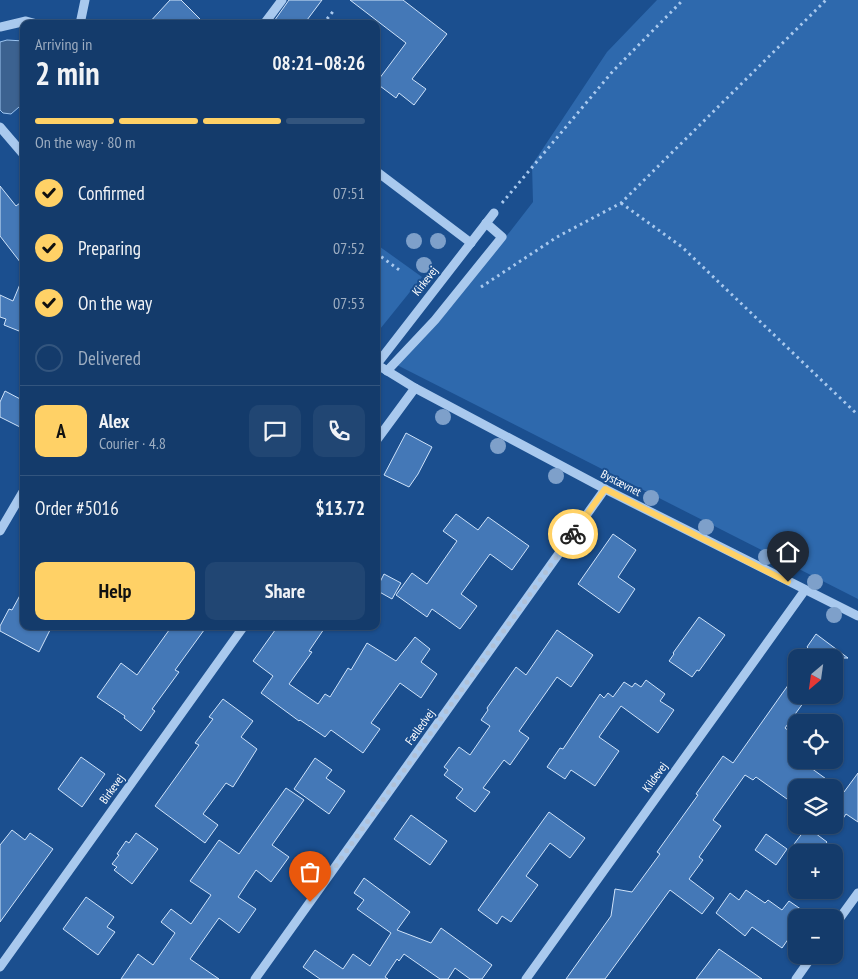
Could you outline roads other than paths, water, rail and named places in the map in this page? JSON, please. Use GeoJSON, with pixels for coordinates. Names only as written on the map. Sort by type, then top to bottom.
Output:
{"type":"FeatureCollection","features":[{"type":"Feature","properties":{"kind":"street"},"geometry":{"type":"LineString","coordinates":[[81,20],[85,0]]}},
{"type":"Feature","properties":{"kind":"street"},"geometry":{"type":"LineString","coordinates":[[267,20],[282,0]]}},
{"type":"Feature","properties":{"kind":"street"},"geometry":{"type":"LineString","coordinates":[[0,27],[20,22]]}},
{"type":"Feature","properties":{"kind":"street"},"geometry":{"type":"LineString","coordinates":[[0,127],[20,150]]}},
{"type":"Feature","properties":{"kind":"street"},"geometry":{"type":"LineString","coordinates":[[380,174],[471,243]]}},
{"type":"Feature","properties":{"kind":"street","name":"Kirkevej"},"geometry":{"type":"LineString","coordinates":[[380,359],[494,213]]}},
{"type":"Feature","properties":{"kind":"street"},"geometry":{"type":"LineString","coordinates":[[387,371],[454,298],[502,237],[486,223]]}},
{"type":"Feature","properties":{"kind":"street","name":"Bystævnet"},"geometry":{"type":"LineString","coordinates":[[380,367],[414,388],[605,489],[858,616]]}},
{"type":"Feature","properties":{"kind":"street"},"geometry":{"type":"LineString","coordinates":[[380,436],[414,388]]}},
{"type":"Feature","properties":{"kind":"street","name":"Fælledvej"},"geometry":{"type":"LineString","coordinates":[[255,979],[605,489]]}},
{"type":"Feature","properties":{"kind":"street"},"geometry":{"type":"LineString","coordinates":[[0,531],[20,497]]}},
{"type":"Feature","properties":{"kind":"street","name":"Kildevej"},"geometry":{"type":"LineString","coordinates":[[526,979],[805,590]]}},
{"type":"Feature","properties":{"kind":"street","name":"Birkevej"},"geometry":{"type":"LineString","coordinates":[[0,967],[241,630]]}},
{"type":"Feature","properties":{"kind":"street"},"geometry":{"type":"LineString","coordinates":[[843,914],[858,893]]}},
{"type":"Feature","properties":{"kind":"street"},"geometry":{"type":"LineString","coordinates":[[796,979],[807,964]]}}]}
